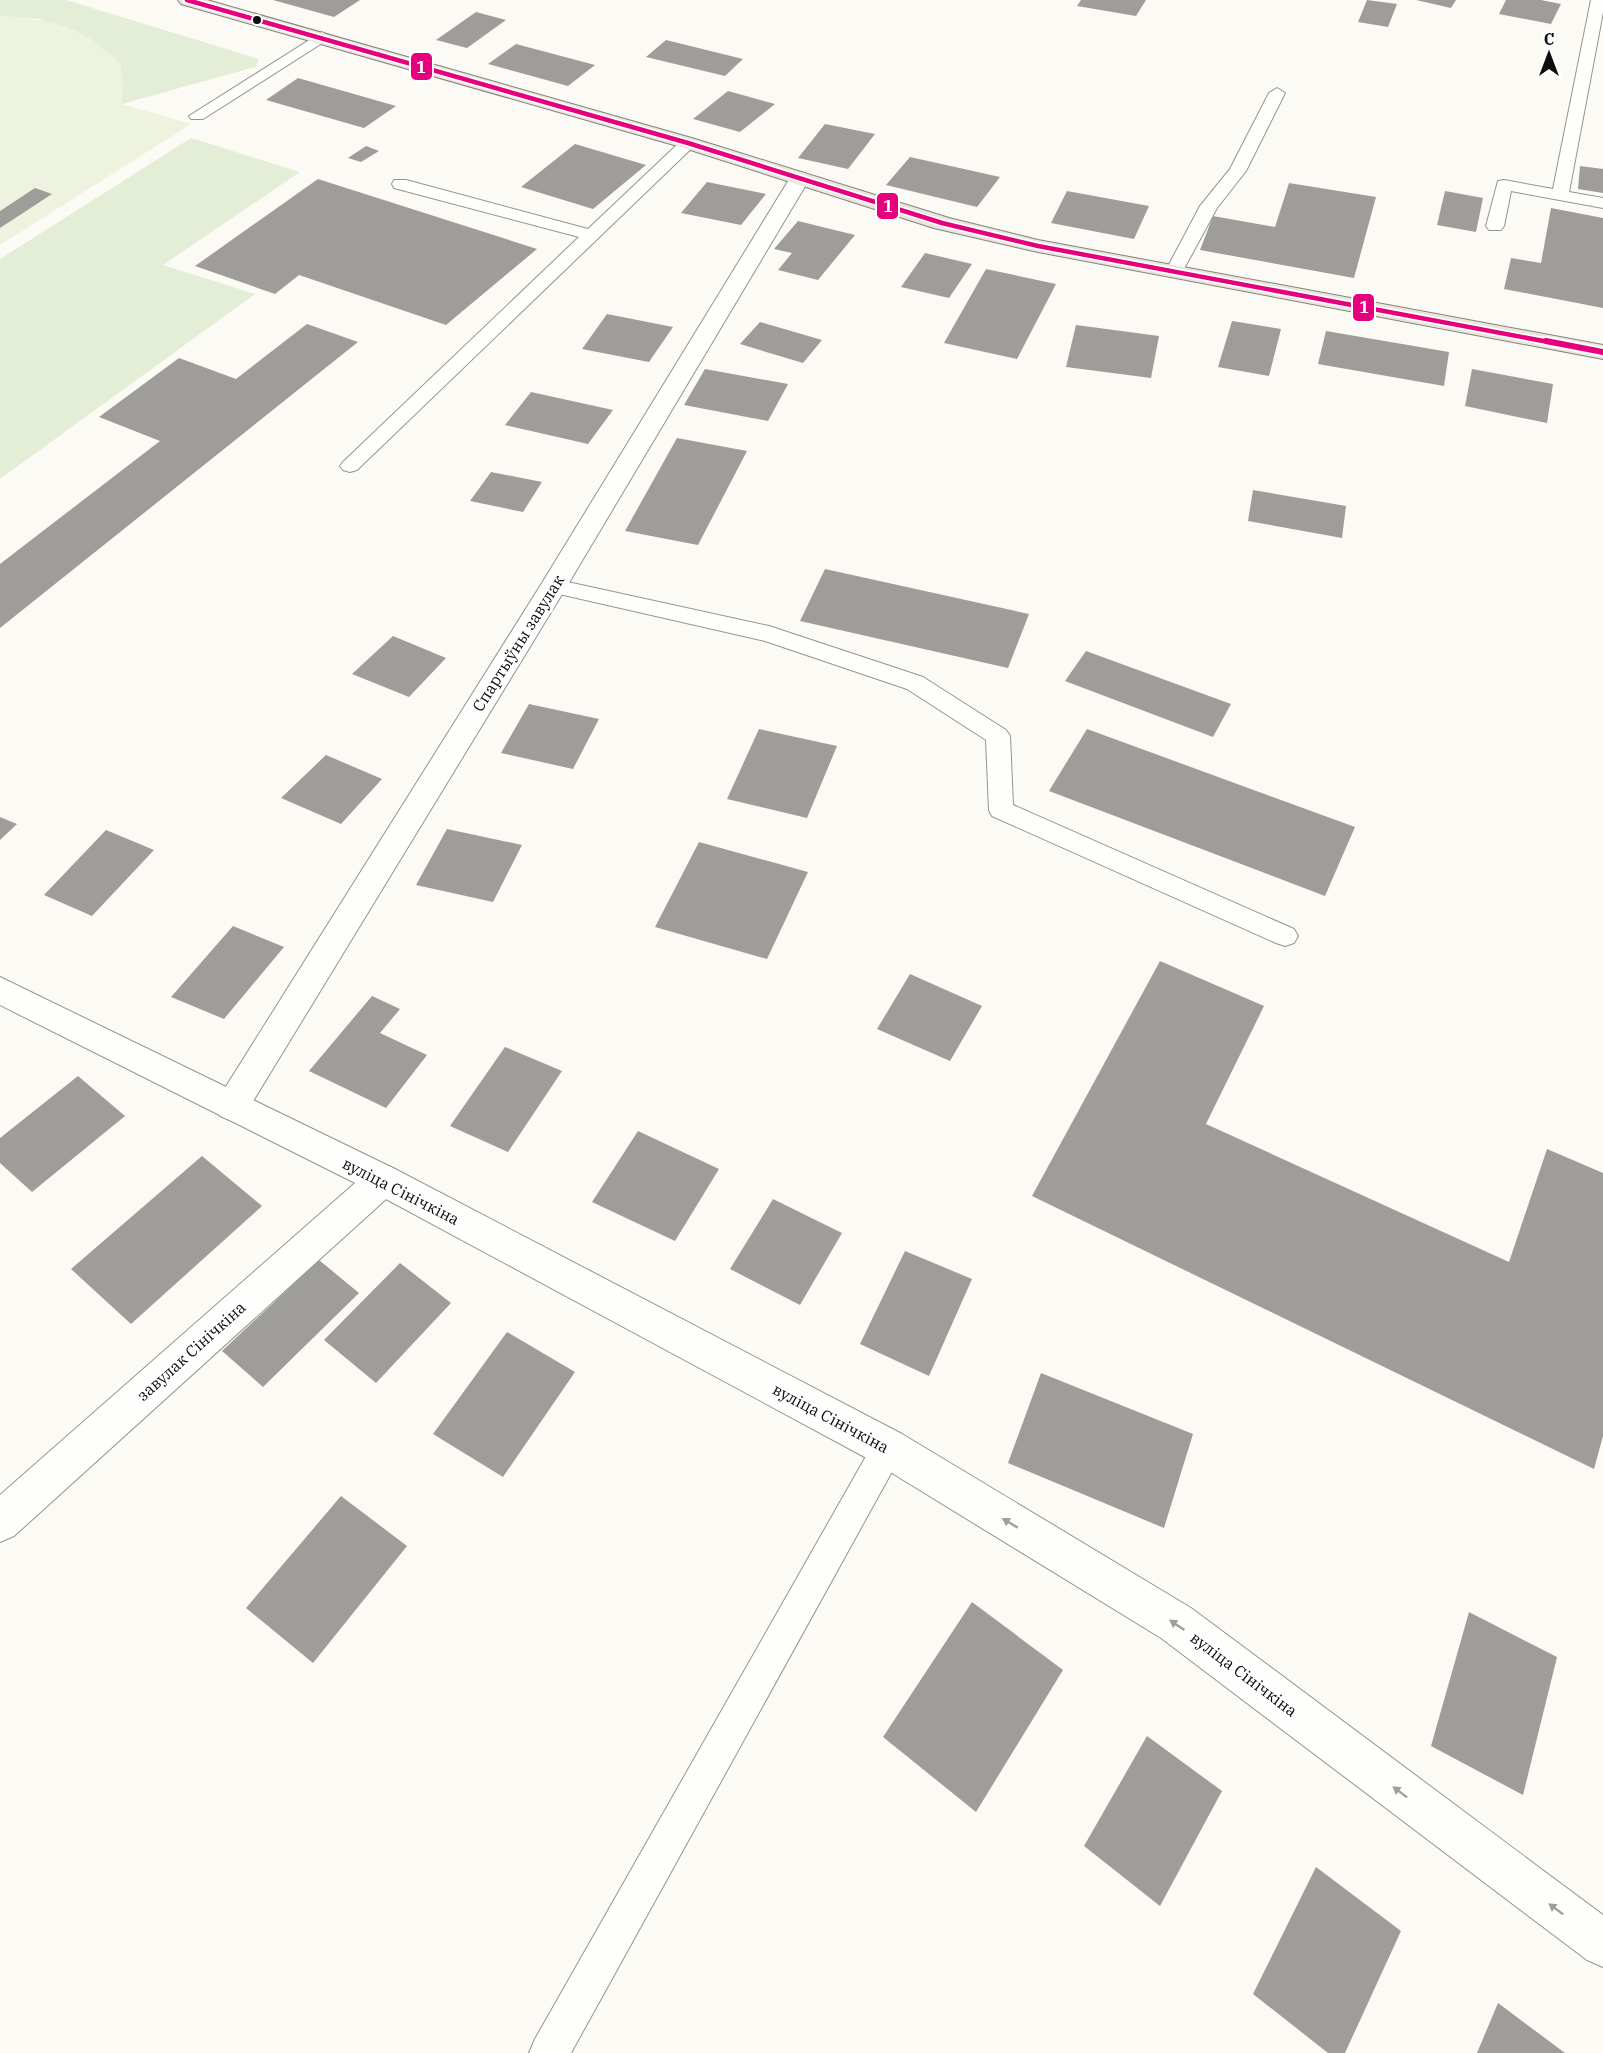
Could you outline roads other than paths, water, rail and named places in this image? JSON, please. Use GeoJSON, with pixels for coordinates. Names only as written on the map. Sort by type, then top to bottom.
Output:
{"type":"FeatureCollection","features":[{"type":"Feature","properties":{"kind":"main road"},"geometry":{"type":"LineString","coordinates":[[187,0],[214,3],[322,37],[688,143],[942,223],[1038,246],[1603,352]]}},
{"type":"Feature","properties":{"kind":"street","name":"Спартыўны завулак"},"geometry":{"type":"LineString","coordinates":[[232,1106],[554,586],[800,178]]}},
{"type":"Feature","properties":{"kind":"street","name":"вуліца Сінічкіна"},"geometry":{"type":"LineString","coordinates":[[0,990],[382,1180],[888,1448],[1176,1623],[1603,1944]]}},
{"type":"Feature","properties":{"kind":"street","name":"завулак Сінічкіна"},"geometry":{"type":"LineString","coordinates":[[0,1522],[382,1180]]}},
{"type":"Feature","properties":{"kind":"lane"},"geometry":{"type":"LineString","coordinates":[[1560,195],[1598,0]]}},
{"type":"Feature","properties":{"kind":"lane"},"geometry":{"type":"LineString","coordinates":[[197,116],[322,37]]}},
{"type":"Feature","properties":{"kind":"lane"},"geometry":{"type":"LineString","coordinates":[[1174,272],[1209,206],[1238,171],[1277,93]]}},
{"type":"Feature","properties":{"kind":"lane"},"geometry":{"type":"LineString","coordinates":[[350,466],[688,143]]}},
{"type":"Feature","properties":{"kind":"lane"},"geometry":{"type":"LineString","coordinates":[[400,184],[590,235]]}},
{"type":"Feature","properties":{"kind":"lane"},"geometry":{"type":"LineString","coordinates":[[1494,226],[1504,185],[1603,203]]}},
{"type":"Feature","properties":{"kind":"lane"},"geometry":{"type":"LineString","coordinates":[[554,586],[769,634],[915,683],[998,736],[1001,810],[1285,936]]}},
{"type":"Feature","properties":{"kind":"lane"},"geometry":{"type":"LineString","coordinates":[[549,2053],[888,1448]]}}]}
